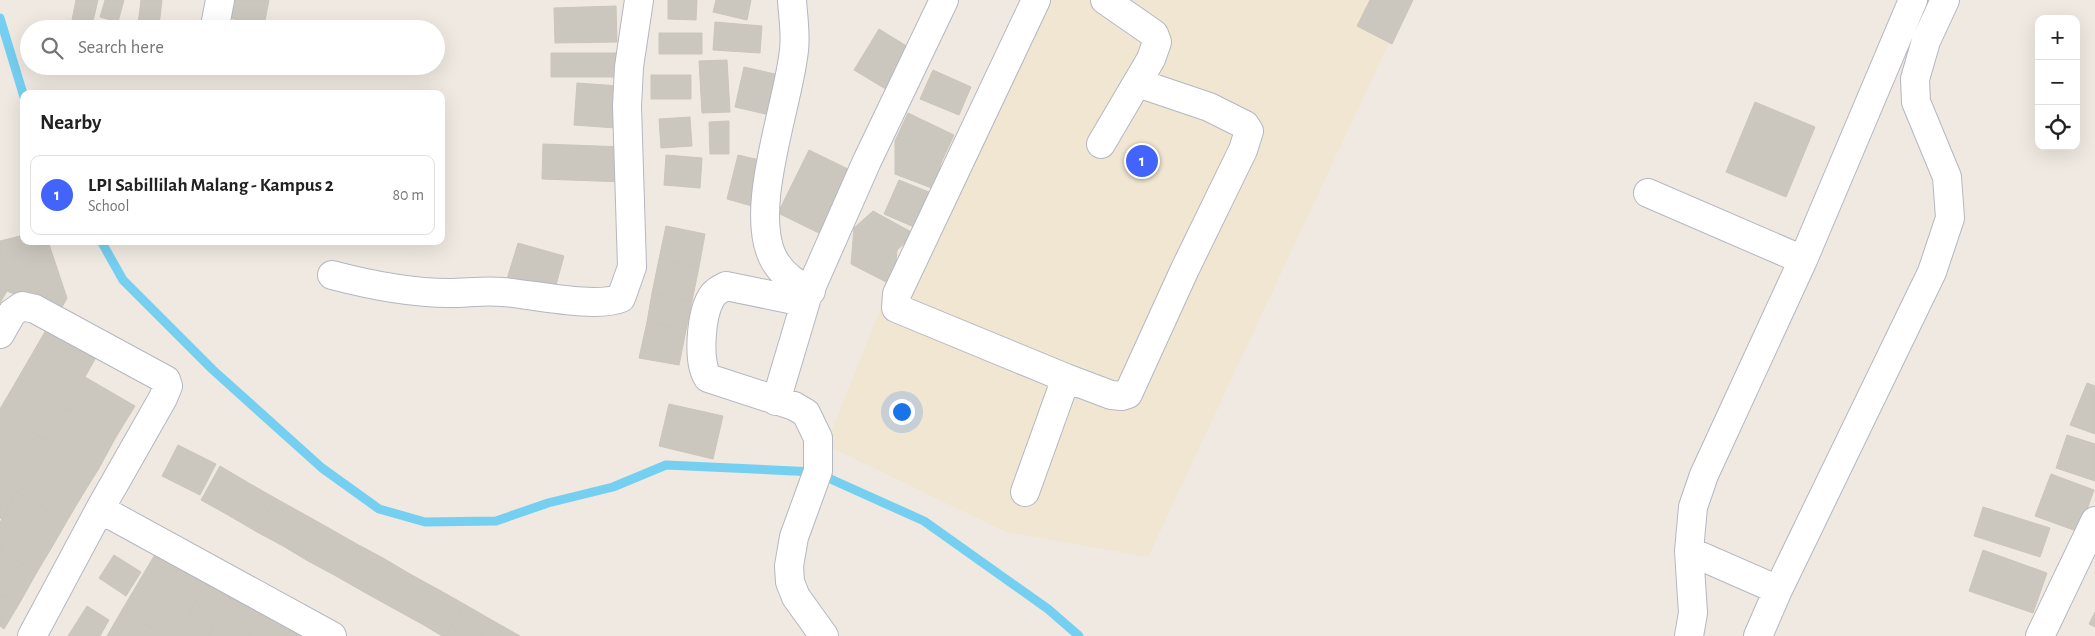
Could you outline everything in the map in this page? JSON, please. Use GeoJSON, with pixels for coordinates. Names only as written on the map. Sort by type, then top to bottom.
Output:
{"type":"FeatureCollection","features":[{"type":"Feature","properties":{"kind":"street"},"geometry":{"type":"LineString","coordinates":[[332,275],[372,285],[413,291],[448,293],[502,291],[568,300],[613,301],[621,298],[632,267],[627,106],[629,67],[639,0]]}},
{"type":"Feature","properties":{"kind":"street"},"geometry":{"type":"LineString","coordinates":[[792,0],[795,48],[768,182],[765,226],[774,261],[782,272],[809,294]]}},
{"type":"Feature","properties":{"kind":"street"},"geometry":{"type":"LineString","coordinates":[[776,401],[809,294],[867,161],[944,0]]}},
{"type":"Feature","properties":{"kind":"street"},"geometry":{"type":"LineString","coordinates":[[1036,0],[897,294],[896,308],[1066,378],[1112,395],[1122,396],[1128,394],[1248,139],[1249,131],[1246,125],[1208,106],[1138,83]]}},
{"type":"Feature","properties":{"kind":"street"},"geometry":{"type":"LineString","coordinates":[[1101,144],[1138,83],[1151,59],[1157,42],[1154,34],[1105,0]]}},
{"type":"Feature","properties":{"kind":"street"},"geometry":{"type":"LineString","coordinates":[[1689,636],[1693,613],[1689,551],[1693,507],[1704,475],[1803,260],[1913,0]]}},
{"type":"Feature","properties":{"kind":"street"},"geometry":{"type":"LineString","coordinates":[[1758,636],[1778,590],[1932,272],[1950,218],[1946,177],[1916,102],[1914,79],[1926,41],[1945,0]]}},
{"type":"Feature","properties":{"kind":"street"},"geometry":{"type":"LineString","coordinates":[[1648,193],[1803,260]]}},
{"type":"Feature","properties":{"kind":"street"},"geometry":{"type":"LineString","coordinates":[[809,294],[801,300],[794,300],[726,286],[717,290],[711,297],[706,311],[702,362],[708,378],[801,409],[811,422],[818,438],[818,471],[804,505],[794,538],[789,566],[790,582],[796,597],[824,636]]}},
{"type":"Feature","properties":{"kind":"street"},"geometry":{"type":"LineString","coordinates":[[0,334],[12,313],[22,306],[36,309],[166,380],[168,386],[32,636]]}},
{"type":"Feature","properties":{"kind":"street"},"geometry":{"type":"LineString","coordinates":[[1025,492],[1066,378]]}},
{"type":"Feature","properties":{"kind":"street"},"geometry":{"type":"LineString","coordinates":[[100,509],[332,636]]}},
{"type":"Feature","properties":{"kind":"street"},"geometry":{"type":"LineString","coordinates":[[2040,636],[2095,521]]}},
{"type":"Feature","properties":{"kind":"street"},"geometry":{"type":"LineString","coordinates":[[1689,551],[1778,590]]}},
{"type":"Feature","properties":{"kind":"shaded area"},"geometry":{"type":"Polygon","coordinates":[[[1026,0],[1409,0],[1148,557],[1006,532],[826,445],[875,322],[1026,0]]]}},
{"type":"Feature","properties":{"kind":"building"},"geometry":{"type":"Polygon","coordinates":[[[76,0],[98,0],[93,20],[72,20],[76,0]]]}},
{"type":"Feature","properties":{"kind":"building"},"geometry":{"type":"Polygon","coordinates":[[[105,0],[124,0],[119,20],[100,17],[105,0]]]}},
{"type":"Feature","properties":{"kind":"building"},"geometry":{"type":"Polygon","coordinates":[[[141,0],[162,0],[160,20],[138,20],[141,0]]]}},
{"type":"Feature","properties":{"kind":"building"},"geometry":{"type":"Polygon","coordinates":[[[223,0],[269,0],[265,20],[238,20],[220,16],[223,0]]]}},
{"type":"Feature","properties":{"kind":"building"},"geometry":{"type":"Polygon","coordinates":[[[668,0],[697,0],[696,20],[668,19],[668,0]]]}},
{"type":"Feature","properties":{"kind":"building"},"geometry":{"type":"Polygon","coordinates":[[[716,0],[751,0],[747,20],[713,12],[716,0]]]}},
{"type":"Feature","properties":{"kind":"building"},"geometry":{"type":"Polygon","coordinates":[[[1370,0],[1413,0],[1392,44],[1357,26],[1370,0]]]}},
{"type":"Feature","properties":{"kind":"building"},"geometry":{"type":"Polygon","coordinates":[[[616,6],[617,42],[555,43],[554,8],[616,6]]]}},
{"type":"Feature","properties":{"kind":"building"},"geometry":{"type":"Polygon","coordinates":[[[715,22],[762,26],[760,53],[713,50],[715,22]]]}},
{"type":"Feature","properties":{"kind":"building"},"geometry":{"type":"Polygon","coordinates":[[[879,29],[913,50],[889,91],[854,70],[879,29]]]}},
{"type":"Feature","properties":{"kind":"building"},"geometry":{"type":"Polygon","coordinates":[[[659,33],[702,33],[702,54],[659,54],[659,33]]]}},
{"type":"Feature","properties":{"kind":"building"},"geometry":{"type":"Polygon","coordinates":[[[551,53],[621,53],[621,77],[551,77],[551,53]]]}},
{"type":"Feature","properties":{"kind":"building"},"geometry":{"type":"Polygon","coordinates":[[[727,60],[730,112],[702,113],[699,61],[727,60]]]}},
{"type":"Feature","properties":{"kind":"building"},"geometry":{"type":"Polygon","coordinates":[[[744,67],[784,76],[774,116],[735,107],[744,67]]]}},
{"type":"Feature","properties":{"kind":"building"},"geometry":{"type":"Polygon","coordinates":[[[933,70],[971,87],[959,115],[920,99],[933,70]]]}},
{"type":"Feature","properties":{"kind":"building"},"geometry":{"type":"Polygon","coordinates":[[[651,75],[691,75],[691,99],[651,99],[651,75]]]}},
{"type":"Feature","properties":{"kind":"building"},"geometry":{"type":"Polygon","coordinates":[[[577,83],[619,86],[616,128],[574,125],[577,83]]]}},
{"type":"Feature","properties":{"kind":"building"},"geometry":{"type":"Polygon","coordinates":[[[1755,102],[1815,127],[1786,197],[1726,172],[1755,102]]]}},
{"type":"Feature","properties":{"kind":"building"},"geometry":{"type":"Polygon","coordinates":[[[908,113],[954,135],[941,163],[895,141],[908,113]]]}},
{"type":"Feature","properties":{"kind":"building"},"geometry":{"type":"Polygon","coordinates":[[[690,117],[692,146],[661,148],[659,119],[690,117]]]}},
{"type":"Feature","properties":{"kind":"building"},"geometry":{"type":"Polygon","coordinates":[[[729,121],[729,154],[710,154],[709,122],[729,121]]]}},
{"type":"Feature","properties":{"kind":"building"},"geometry":{"type":"Polygon","coordinates":[[[895,141],[941,163],[934,189],[895,174],[895,141]]]}},
{"type":"Feature","properties":{"kind":"building"},"geometry":{"type":"Polygon","coordinates":[[[543,144],[625,147],[624,182],[542,179],[543,144]]]}},
{"type":"Feature","properties":{"kind":"building"},"geometry":{"type":"Polygon","coordinates":[[[809,150],[852,171],[821,234],[778,213],[809,150]]]}},
{"type":"Feature","properties":{"kind":"building"},"geometry":{"type":"Polygon","coordinates":[[[666,155],[702,158],[700,188],[664,185],[666,155]]]}},
{"type":"Feature","properties":{"kind":"building"},"geometry":{"type":"Polygon","coordinates":[[[738,155],[764,161],[752,206],[727,199],[738,155]]]}},
{"type":"Feature","properties":{"kind":"building"},"geometry":{"type":"Polygon","coordinates":[[[899,180],[929,192],[914,227],[884,214],[899,180]]]}},
{"type":"Feature","properties":{"kind":"building"},"geometry":{"type":"Polygon","coordinates":[[[873,211],[915,234],[897,250],[854,228],[873,211]]]}},
{"type":"Feature","properties":{"kind":"building"},"geometry":{"type":"Polygon","coordinates":[[[666,226],[705,234],[699,267],[659,259],[666,226]]]}},
{"type":"Feature","properties":{"kind":"building"},"geometry":{"type":"Polygon","coordinates":[[[854,228],[897,250],[894,286],[851,264],[854,228]]]}},
{"type":"Feature","properties":{"kind":"building"},"geometry":{"type":"Polygon","coordinates":[[[20,236],[20,245],[49,245],[67,298],[59,313],[7,291],[0,303],[0,241],[20,236]]]}},
{"type":"Feature","properties":{"kind":"building"},"geometry":{"type":"Polygon","coordinates":[[[518,243],[564,256],[554,292],[507,279],[518,243]]]}},
{"type":"Feature","properties":{"kind":"building"},"geometry":{"type":"Polygon","coordinates":[[[659,259],[699,267],[692,301],[652,293],[659,259]]]}},
{"type":"Feature","properties":{"kind":"building"},"geometry":{"type":"Polygon","coordinates":[[[652,293],[692,301],[686,330],[647,322],[652,293]]]}},
{"type":"Feature","properties":{"kind":"building"},"geometry":{"type":"Polygon","coordinates":[[[647,322],[686,330],[679,365],[639,358],[647,322]]]}},
{"type":"Feature","properties":{"kind":"building"},"geometry":{"type":"Polygon","coordinates":[[[50,323],[99,352],[85,377],[35,349],[50,323]]]}},
{"type":"Feature","properties":{"kind":"building"},"geometry":{"type":"Polygon","coordinates":[[[35,349],[85,377],[66,408],[17,380],[35,349]]]}},
{"type":"Feature","properties":{"kind":"building"},"geometry":{"type":"Polygon","coordinates":[[[85,377],[135,406],[116,437],[66,408],[85,377]]]}},
{"type":"Feature","properties":{"kind":"building"},"geometry":{"type":"Polygon","coordinates":[[[17,380],[66,408],[47,441],[0,414],[0,409],[17,380]]]}},
{"type":"Feature","properties":{"kind":"building"},"geometry":{"type":"Polygon","coordinates":[[[2087,383],[2095,386],[2095,434],[2070,425],[2087,383]]]}},
{"type":"Feature","properties":{"kind":"building"},"geometry":{"type":"Polygon","coordinates":[[[669,404],[723,416],[713,459],[659,446],[669,404]]]}},
{"type":"Feature","properties":{"kind":"building"},"geometry":{"type":"Polygon","coordinates":[[[66,408],[116,437],[98,470],[47,441],[66,408]]]}},
{"type":"Feature","properties":{"kind":"building"},"geometry":{"type":"Polygon","coordinates":[[[0,414],[47,441],[33,465],[0,446],[0,414]]]}},
{"type":"Feature","properties":{"kind":"building"},"geometry":{"type":"Polygon","coordinates":[[[2067,435],[2095,444],[2095,481],[2056,468],[2067,435]]]}},
{"type":"Feature","properties":{"kind":"building"},"geometry":{"type":"Polygon","coordinates":[[[47,441],[98,470],[83,494],[33,465],[47,441]]]}},
{"type":"Feature","properties":{"kind":"building"},"geometry":{"type":"Polygon","coordinates":[[[178,445],[216,464],[200,495],[162,476],[178,445]]]}},
{"type":"Feature","properties":{"kind":"building"},"geometry":{"type":"Polygon","coordinates":[[[0,446],[33,465],[17,492],[0,482],[0,446]]]}},
{"type":"Feature","properties":{"kind":"building"},"geometry":{"type":"Polygon","coordinates":[[[33,465],[83,494],[67,521],[17,492],[33,465]]]}},
{"type":"Feature","properties":{"kind":"building"},"geometry":{"type":"Polygon","coordinates":[[[220,466],[247,482],[228,515],[201,500],[220,466]]]}},
{"type":"Feature","properties":{"kind":"building"},"geometry":{"type":"Polygon","coordinates":[[[2051,474],[2094,490],[2079,532],[2035,516],[2051,474]]]}},
{"type":"Feature","properties":{"kind":"building"},"geometry":{"type":"Polygon","coordinates":[[[0,482],[17,492],[2,519],[0,518],[0,482]]]}},
{"type":"Feature","properties":{"kind":"building"},"geometry":{"type":"Polygon","coordinates":[[[247,482],[275,498],[257,532],[228,515],[247,482]]]}},
{"type":"Feature","properties":{"kind":"building"},"geometry":{"type":"Polygon","coordinates":[[[17,492],[67,521],[52,547],[2,519],[17,492]]]}},
{"type":"Feature","properties":{"kind":"building"},"geometry":{"type":"Polygon","coordinates":[[[275,498],[302,513],[283,546],[257,532],[275,498]]]}},
{"type":"Feature","properties":{"kind":"building"},"geometry":{"type":"Polygon","coordinates":[[[1983,507],[2050,528],[2040,557],[1974,536],[1983,507]]]}},
{"type":"Feature","properties":{"kind":"building"},"geometry":{"type":"Polygon","coordinates":[[[302,513],[327,527],[308,561],[283,546],[302,513]]]}},
{"type":"Feature","properties":{"kind":"building"},"geometry":{"type":"Polygon","coordinates":[[[2,519],[52,547],[37,572],[0,550],[0,522],[2,519]]]}},
{"type":"Feature","properties":{"kind":"building"},"geometry":{"type":"Polygon","coordinates":[[[327,527],[355,543],[336,576],[308,561],[327,527]]]}},
{"type":"Feature","properties":{"kind":"building"},"geometry":{"type":"Polygon","coordinates":[[[355,543],[383,558],[364,592],[336,576],[355,543]]]}},
{"type":"Feature","properties":{"kind":"building"},"geometry":{"type":"Polygon","coordinates":[[[0,550],[37,572],[19,604],[0,593],[0,550]]]}},
{"type":"Feature","properties":{"kind":"building"},"geometry":{"type":"Polygon","coordinates":[[[1983,550],[2047,573],[2033,613],[1969,591],[1983,550]]]}},
{"type":"Feature","properties":{"kind":"building"},"geometry":{"type":"Polygon","coordinates":[[[157,551],[180,565],[145,624],[122,610],[157,551]]]}},
{"type":"Feature","properties":{"kind":"building"},"geometry":{"type":"Polygon","coordinates":[[[114,555],[141,572],[126,596],[99,578],[114,555]]]}},
{"type":"Feature","properties":{"kind":"building"},"geometry":{"type":"Polygon","coordinates":[[[383,558],[410,574],[391,607],[364,592],[383,558]]]}},
{"type":"Feature","properties":{"kind":"building"},"geometry":{"type":"Polygon","coordinates":[[[180,565],[208,581],[176,636],[166,636],[145,624],[180,565]]]}},
{"type":"Feature","properties":{"kind":"building"},"geometry":{"type":"Polygon","coordinates":[[[410,574],[441,591],[422,624],[391,607],[410,574]]]}},
{"type":"Feature","properties":{"kind":"building"},"geometry":{"type":"Polygon","coordinates":[[[208,581],[232,595],[208,636],[176,636],[208,581]]]}},
{"type":"Feature","properties":{"kind":"building"},"geometry":{"type":"Polygon","coordinates":[[[441,591],[464,604],[446,636],[442,636],[422,624],[441,591]]]}},
{"type":"Feature","properties":{"kind":"building"},"geometry":{"type":"Polygon","coordinates":[[[0,593],[19,604],[4,629],[0,626],[0,593]]]}},
{"type":"Feature","properties":{"kind":"building"},"geometry":{"type":"Polygon","coordinates":[[[232,595],[262,612],[248,636],[208,636],[232,595]]]}},
{"type":"Feature","properties":{"kind":"building"},"geometry":{"type":"Polygon","coordinates":[[[464,604],[490,619],[480,636],[446,636],[464,604]]]}},
{"type":"Feature","properties":{"kind":"building"},"geometry":{"type":"Polygon","coordinates":[[[87,606],[109,620],[100,636],[68,636],[87,606]]]}},
{"type":"Feature","properties":{"kind":"building"},"geometry":{"type":"Polygon","coordinates":[[[122,610],[145,624],[138,636],[107,636],[122,610]]]}},
{"type":"Feature","properties":{"kind":"building"},"geometry":{"type":"Polygon","coordinates":[[[262,612],[291,628],[286,636],[248,636],[262,612]]]}},
{"type":"Feature","properties":{"kind":"building"},"geometry":{"type":"Polygon","coordinates":[[[2095,612],[2095,627],[2089,624],[2095,612]]]}},
{"type":"Feature","properties":{"kind":"building"},"geometry":{"type":"Polygon","coordinates":[[[490,619],[520,636],[480,636],[490,619]]]}},
{"type":"Feature","properties":{"kind":"building"},"geometry":{"type":"Polygon","coordinates":[[[145,624],[166,636],[138,636],[145,624]]]}},
{"type":"Feature","properties":{"kind":"building"},"geometry":{"type":"Polygon","coordinates":[[[291,628],[304,636],[286,636],[291,628]]]}},
{"type":"Feature","properties":{"kind":"waterway"},"geometry":{"type":"LineString","coordinates":[[0,18],[22,90]]}},
{"type":"Feature","properties":{"kind":"waterway"},"geometry":{"type":"LineString","coordinates":[[103,245],[123,280],[213,370],[322,468],[379,509],[425,522],[496,521],[548,503],[613,487],[666,465],[815,472],[924,521],[1048,609],[1079,636]]}},
{"type":"Feature","properties":{"kind":"place","name":"LPI Sabillilah Malang - Kampus 2"},"geometry":{"type":"Point","coordinates":[1142,161]}}]}
